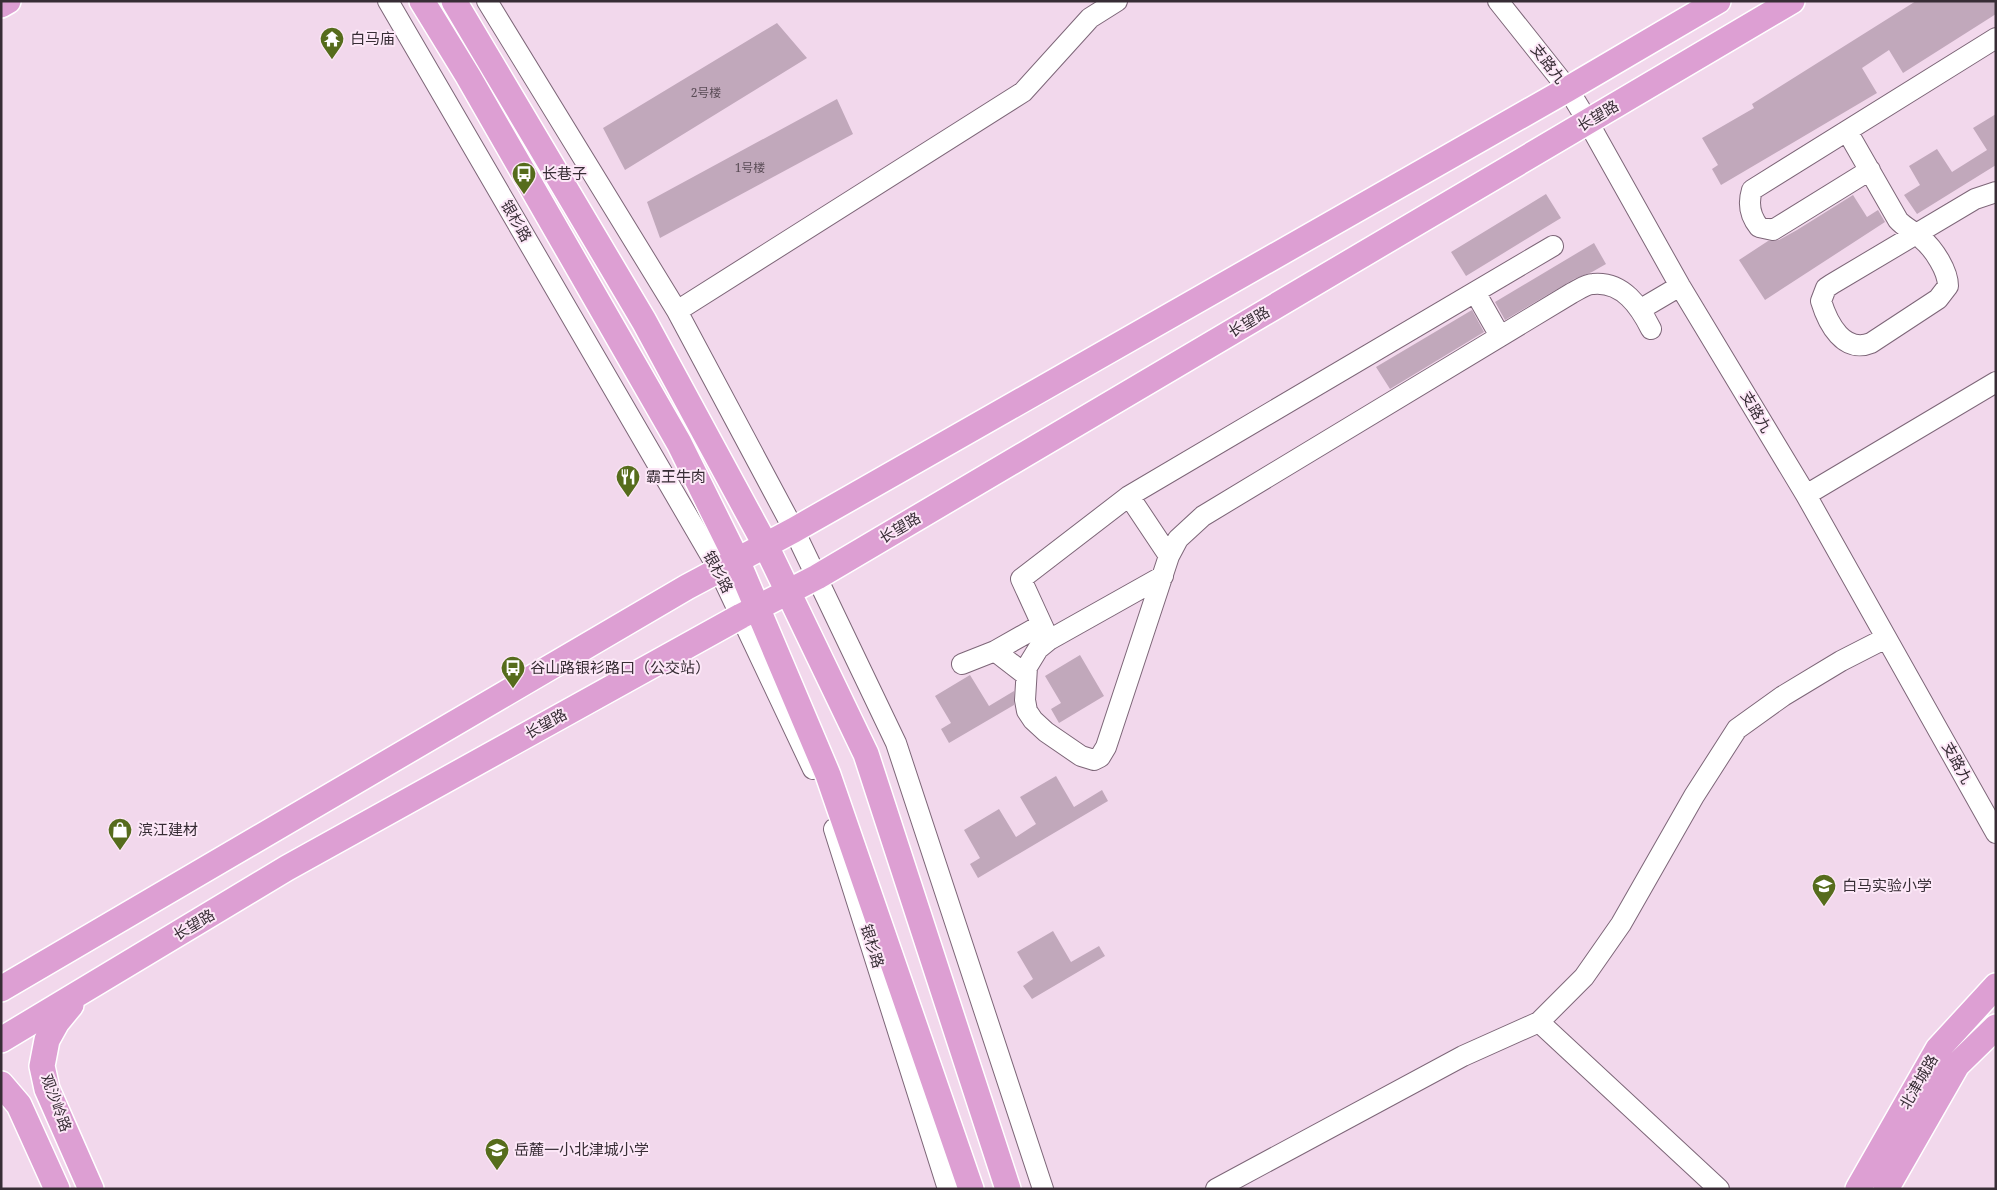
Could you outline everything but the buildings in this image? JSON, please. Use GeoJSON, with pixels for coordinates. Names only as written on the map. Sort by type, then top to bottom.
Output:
{"type":"FeatureCollection","features":[{"type":"Feature","properties":{"kind":"main road"},"geometry":{"type":"LineString","coordinates":[[1,5],[8,1]]}},
{"type":"Feature","properties":{"kind":"main road","name":"银杉路"},"geometry":{"type":"LineString","coordinates":[[422,1],[483,102],[679,444],[749,612],[828,775],[972,1189]]}},
{"type":"Feature","properties":{"kind":"main road"},"geometry":{"type":"LineString","coordinates":[[454,1],[644,321],[766,546],[866,754],[1008,1189]]}},
{"type":"Feature","properties":{"kind":"main road"},"geometry":{"type":"LineString","coordinates":[[1,989],[728,565],[766,546],[1568,89],[1718,1]]}},
{"type":"Feature","properties":{"kind":"main road","name":"长望路"},"geometry":{"type":"LineString","coordinates":[[1,1040],[81,994],[287,868],[749,612],[817,577],[1792,1]]}},
{"type":"Feature","properties":{"kind":"main road","name":"北津城路"},"geometry":{"type":"LineString","coordinates":[[1858,1189],[1938,1049],[1996,986]]}},
{"type":"Feature","properties":{"kind":"main road"},"geometry":{"type":"LineString","coordinates":[[1,1059],[81,994]]}},
{"type":"Feature","properties":{"kind":"main road","name":"观沙岭路"},"geometry":{"type":"LineString","coordinates":[[81,994],[57,1022],[47,1040],[42,1066],[48,1089],[91,1189]]}},
{"type":"Feature","properties":{"kind":"main road","name":"北津城路"},"geometry":{"type":"LineString","coordinates":[[1886,1189],[1957,1065],[1996,1027]]}},
{"type":"Feature","properties":{"kind":"main road"},"geometry":{"type":"LineString","coordinates":[[1,1084],[19,1105],[57,1189]]}},
{"type":"Feature","properties":{"kind":"street","name":"银杉路"},"geometry":{"type":"LineString","coordinates":[[388,1],[728,565]]}},
{"type":"Feature","properties":{"kind":"street"},"geometry":{"type":"LineString","coordinates":[[487,1],[677,311],[794,530],[896,743],[1043,1189]]}},
{"type":"Feature","properties":{"kind":"street"},"geometry":{"type":"LineString","coordinates":[[677,311],[1023,92],[1090,18],[1117,1]]}},
{"type":"Feature","properties":{"kind":"street","name":"支路九"},"geometry":{"type":"LineString","coordinates":[[1498,1],[1568,89],[1588,122],[1680,286],[1806,495],[1996,833]]}},
{"type":"Feature","properties":{"kind":"street"},"geometry":{"type":"LineString","coordinates":[[1870,170],[1772,230],[1766,230],[1756,223],[1749,200],[1752,190],[1996,38]]}},
{"type":"Feature","properties":{"kind":"street"},"geometry":{"type":"LineString","coordinates":[[1847,131],[1898,220],[1905,228],[1916,234],[1924,240],[1948,278],[1948,286],[1944,293],[1871,343],[1857,346],[1844,342],[1823,308],[1821,301],[1826,288],[1916,234],[1975,199],[1996,192]]}},
{"type":"Feature","properties":{"kind":"street"},"geometry":{"type":"LineString","coordinates":[[1553,246],[1130,496],[1022,579],[1045,632],[1038,649],[1030,659],[1026,675],[1025,700],[1027,711],[1033,720],[1046,732],[1081,756],[1094,760],[1100,757],[1169,556],[1178,539],[1203,516],[1500,336],[1591,284],[1603,284],[1620,290],[1641,309],[1652,329]]}},
{"type":"Feature","properties":{"kind":"street"},"geometry":{"type":"LineString","coordinates":[[1641,309],[1680,286]]}},
{"type":"Feature","properties":{"kind":"street"},"geometry":{"type":"LineString","coordinates":[[1475,292],[1500,336]]}},
{"type":"Feature","properties":{"kind":"street"},"geometry":{"type":"LineString","coordinates":[[1806,495],[1996,382]]}},
{"type":"Feature","properties":{"kind":"street"},"geometry":{"type":"LineString","coordinates":[[1130,496],[1169,556]]}},
{"type":"Feature","properties":{"kind":"street"},"geometry":{"type":"LineString","coordinates":[[962,664],[1045,632],[1163,576]]}},
{"type":"Feature","properties":{"kind":"street","name":"银杉路"},"geometry":{"type":"LineString","coordinates":[[749,612],[816,775],[948,1189]]}},
{"type":"Feature","properties":{"kind":"street"},"geometry":{"type":"LineString","coordinates":[[1216,1189],[1462,1056],[1538,1022],[1584,977],[1621,924],[1694,796],[1738,729],[1784,696],[1841,661],[1886,638]]}},
{"type":"Feature","properties":{"kind":"street"},"geometry":{"type":"LineString","coordinates":[[995,651],[1026,675]]}},
{"type":"Feature","properties":{"kind":"street"},"geometry":{"type":"LineString","coordinates":[[1538,1022],[1719,1189]]}},
{"type":"Feature","properties":{"kind":"place","name":"白马庙"},"geometry":{"type":"Point","coordinates":[332,60]}},
{"type":"Feature","properties":{"kind":"place","name":"长巷子"},"geometry":{"type":"Point","coordinates":[524,195]}},
{"type":"Feature","properties":{"kind":"place","name":"霸王牛肉"},"geometry":{"type":"Point","coordinates":[628,498]}},
{"type":"Feature","properties":{"kind":"place","name":"谷山路银衫路口（公交站）"},"geometry":{"type":"Point","coordinates":[513,689]}},
{"type":"Feature","properties":{"kind":"place","name":"滨江建材"},"geometry":{"type":"Point","coordinates":[120,851]}},
{"type":"Feature","properties":{"kind":"place","name":"白马实验小学"},"geometry":{"type":"Point","coordinates":[1824,907]}},
{"type":"Feature","properties":{"kind":"place","name":"岳麓一小北津城小学"},"geometry":{"type":"Point","coordinates":[497,1171]}}]}
